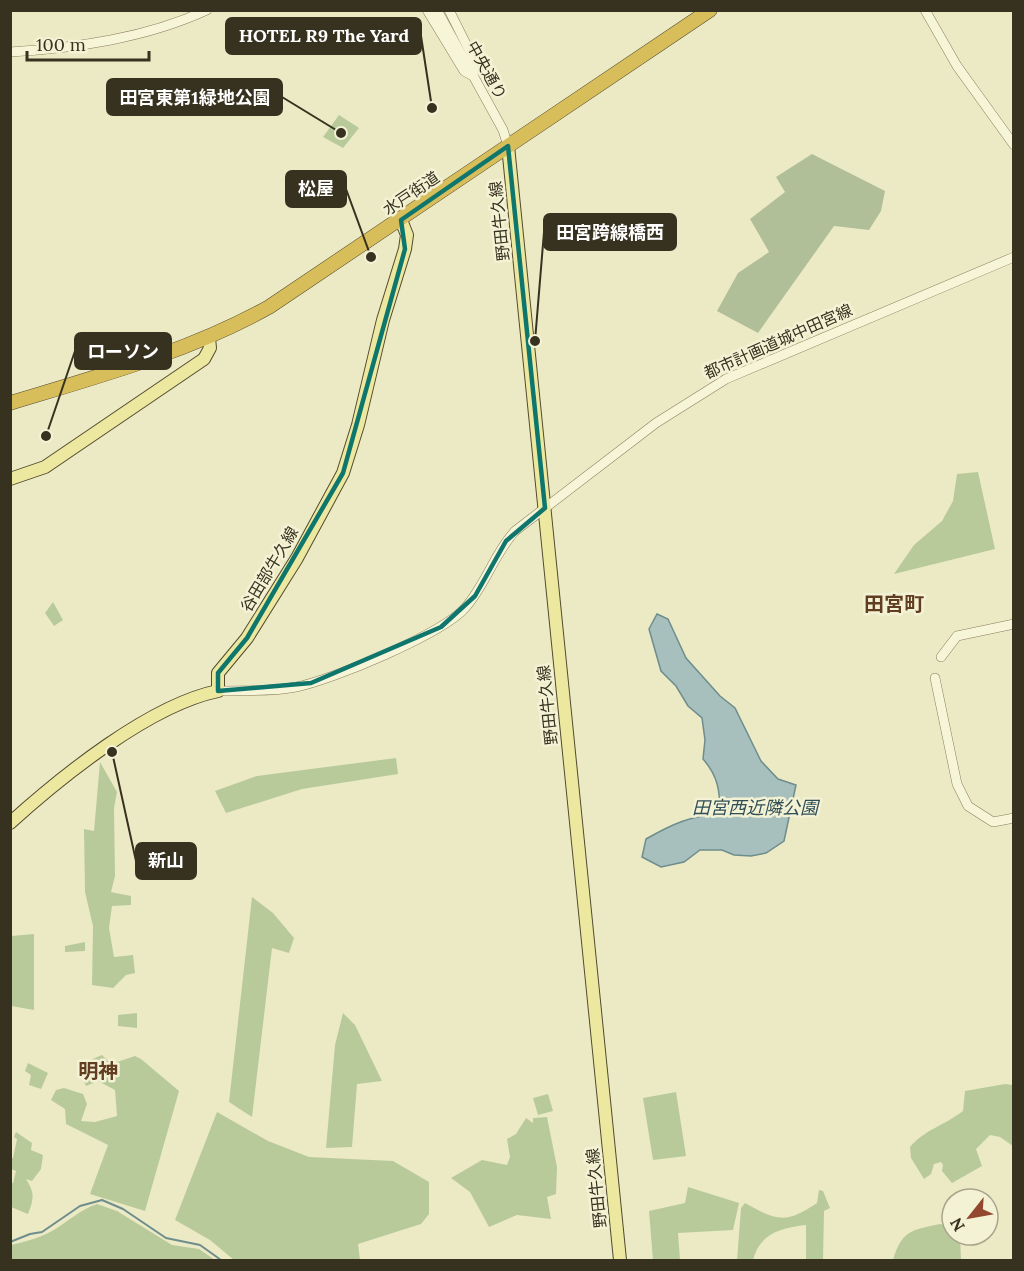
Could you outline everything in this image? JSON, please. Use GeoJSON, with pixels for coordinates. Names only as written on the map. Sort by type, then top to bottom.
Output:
{"type":"FeatureCollection","features":[{"type":"Feature","properties":{"kind":"highway","name":"水戸街道"},"geometry":{"type":"LineString","coordinates":[[10,403],[147,361],[209,338],[292,293],[710,10]]}},
{"type":"Feature","properties":{"kind":"main road","name":"野田牛久線"},"geometry":{"type":"LineString","coordinates":[[508,146],[620,1260]]}},
{"type":"Feature","properties":{"kind":"main road","name":"谷田部牛久線"},"geometry":{"type":"LineString","coordinates":[[218,691],[218,673],[241,648],[253,629],[297,558],[342,473],[358,425],[382,320],[405,249],[407,235],[401,220]]}},
{"type":"Feature","properties":{"kind":"main road"},"geometry":{"type":"LineString","coordinates":[[10,479],[45,467],[204,359],[210,348],[209,338]]}},
{"type":"Feature","properties":{"kind":"main road"},"geometry":{"type":"LineString","coordinates":[[10,823],[54,786],[146,721],[175,704],[218,691]]}},
{"type":"Feature","properties":{"kind":"street"},"geometry":{"type":"LineString","coordinates":[[10,52],[57,49],[123,37],[160,28],[207,10]]}},
{"type":"Feature","properties":{"kind":"street"},"geometry":{"type":"LineString","coordinates":[[427,10],[464,71],[473,76],[475,63],[449,10]]}},
{"type":"Feature","properties":{"kind":"street","name":"中央通り"},"geometry":{"type":"LineString","coordinates":[[437,10],[503,130],[508,146]]}},
{"type":"Feature","properties":{"kind":"street"},"geometry":{"type":"LineString","coordinates":[[925,10],[957,66],[1014,145]]}},
{"type":"Feature","properties":{"kind":"street","name":"都市計画道城中田宮線"},"geometry":{"type":"LineString","coordinates":[[218,691],[281,689],[311,683],[441,627],[458,615],[475,596],[506,541],[545,508],[665,416],[726,379],[1014,257]]}},
{"type":"Feature","properties":{"kind":"street"},"geometry":{"type":"LineString","coordinates":[[941,657],[957,636],[1014,624]]}},
{"type":"Feature","properties":{"kind":"street"},"geometry":{"type":"LineString","coordinates":[[935,678],[957,784],[968,806],[993,822],[1014,818]]}},
{"type":"Feature","properties":{"kind":"highlighted area"},"geometry":{"type":"Polygon","coordinates":[[[508,146],[545,508],[506,541],[475,596],[441,627],[311,683],[218,691],[218,673],[247,638],[343,473],[405,249],[401,220],[508,146]]]}},
{"type":"Feature","properties":{"kind":"green space"},"geometry":{"type":"Polygon","coordinates":[[[339,115],[359,128],[343,148],[323,137],[339,115]]]}},
{"type":"Feature","properties":{"kind":"green space"},"geometry":{"type":"Polygon","coordinates":[[[812,154],[885,191],[881,211],[869,230],[834,226],[758,333],[717,311],[738,273],[769,252],[750,219],[785,192],[776,177],[812,154]]]}},
{"type":"Feature","properties":{"kind":"green space"},"geometry":{"type":"Polygon","coordinates":[[[978,472],[995,549],[894,574],[914,545],[942,521],[953,501],[957,474],[978,472]]]}},
{"type":"Feature","properties":{"kind":"green space"},"geometry":{"type":"Polygon","coordinates":[[[53,602],[63,620],[54,626],[45,613],[53,602]]]}},
{"type":"Feature","properties":{"kind":"green space"},"geometry":{"type":"Polygon","coordinates":[[[396,758],[398,774],[302,789],[226,813],[215,791],[257,776],[396,758]]]}},
{"type":"Feature","properties":{"kind":"green space"},"geometry":{"type":"Polygon","coordinates":[[[100,762],[117,792],[114,808],[115,876],[111,892],[131,896],[131,905],[112,906],[109,928],[114,957],[133,955],[135,973],[126,975],[113,988],[92,985],[93,926],[85,892],[84,829],[94,831],[100,762]]]}},
{"type":"Feature","properties":{"kind":"green space"},"geometry":{"type":"Polygon","coordinates":[[[252,897],[273,913],[294,938],[289,953],[272,948],[252,1117],[229,1102],[252,897]]]}},
{"type":"Feature","properties":{"kind":"green space"},"geometry":{"type":"Polygon","coordinates":[[[34,934],[34,1010],[11,1006],[11,936],[34,934]]]}},
{"type":"Feature","properties":{"kind":"green space"},"geometry":{"type":"Polygon","coordinates":[[[85,942],[85,951],[65,952],[65,946],[85,942]]]}},
{"type":"Feature","properties":{"kind":"green space"},"geometry":{"type":"Polygon","coordinates":[[[137,1013],[137,1028],[118,1026],[118,1015],[137,1013]]]}},
{"type":"Feature","properties":{"kind":"green space"},"geometry":{"type":"Polygon","coordinates":[[[343,1013],[355,1025],[382,1081],[357,1084],[352,1147],[326,1148],[335,1045],[343,1013]]]}},
{"type":"Feature","properties":{"kind":"green space"},"geometry":{"type":"Polygon","coordinates":[[[102,1055],[111,1064],[135,1056],[179,1091],[145,1211],[90,1194],[108,1145],[66,1124],[65,1109],[51,1100],[56,1090],[64,1088],[83,1094],[87,1104],[81,1121],[95,1122],[117,1116],[115,1090],[98,1081],[86,1086],[79,1071],[81,1064],[102,1055]]]}},
{"type":"Feature","properties":{"kind":"green space"},"geometry":{"type":"Polygon","coordinates":[[[28,1063],[48,1073],[41,1089],[29,1085],[31,1075],[25,1071],[28,1063]]]}},
{"type":"Feature","properties":{"kind":"green space"},"geometry":{"type":"Polygon","coordinates":[[[1005,1084],[1013,1085],[1013,1146],[1000,1137],[990,1135],[976,1149],[982,1166],[952,1183],[942,1171],[941,1162],[934,1164],[931,1174],[924,1179],[911,1158],[910,1147],[922,1136],[963,1111],[965,1091],[1005,1084]]]}},
{"type":"Feature","properties":{"kind":"green space"},"geometry":{"type":"Polygon","coordinates":[[[676,1092],[686,1156],[653,1160],[643,1098],[676,1092]]]}},
{"type":"Feature","properties":{"kind":"green space"},"geometry":{"type":"Polygon","coordinates":[[[548,1094],[553,1111],[538,1115],[533,1098],[548,1094]]]}},
{"type":"Feature","properties":{"kind":"green space"},"geometry":{"type":"Polygon","coordinates":[[[217,1112],[268,1141],[309,1157],[393,1161],[429,1182],[429,1214],[421,1224],[358,1244],[360,1260],[234,1260],[210,1240],[175,1220],[217,1112]]]}},
{"type":"Feature","properties":{"kind":"green space"},"geometry":{"type":"Polygon","coordinates":[[[547,1117],[557,1167],[556,1194],[547,1197],[551,1219],[517,1215],[489,1227],[470,1192],[451,1178],[482,1160],[507,1165],[510,1157],[507,1139],[516,1134],[526,1118],[533,1123],[533,1118],[547,1117]]]}},
{"type":"Feature","properties":{"kind":"green space"},"geometry":{"type":"Polygon","coordinates":[[[16,1132],[32,1143],[31,1150],[43,1155],[41,1169],[32,1181],[26,1179],[33,1196],[28,1214],[11,1207],[11,1183],[13,1183],[16,1171],[11,1169],[11,1158],[13,1158],[17,1139],[14,1137],[16,1132]]]}},
{"type":"Feature","properties":{"kind":"green space"},"geometry":{"type":"Polygon","coordinates":[[[688,1187],[739,1203],[733,1230],[678,1233],[680,1260],[653,1260],[649,1211],[685,1203],[688,1187]]]}},
{"type":"Feature","properties":{"kind":"green space"},"geometry":{"type":"Polygon","coordinates":[[[819,1190],[823,1191],[830,1208],[824,1211],[823,1260],[806,1260],[806,1225],[780,1230],[766,1238],[756,1251],[753,1260],[737,1260],[741,1208],[745,1203],[765,1214],[781,1218],[789,1217],[817,1203],[819,1190]]]}},
{"type":"Feature","properties":{"kind":"green space"},"geometry":{"type":"Polygon","coordinates":[[[97,1204],[117,1211],[172,1245],[199,1249],[215,1260],[11,1260],[11,1245],[32,1240],[58,1228],[85,1209],[97,1204]]]}},
{"type":"Feature","properties":{"kind":"green space"},"geometry":{"type":"Polygon","coordinates":[[[940,1224],[940,1247],[960,1247],[961,1260],[893,1260],[904,1237],[922,1228],[940,1224]]]}},
{"type":"Feature","properties":{"kind":"water","name":"田宮西近隣公園"},"geometry":{"type":"Polygon","coordinates":[[[657,614],[668,619],[686,658],[720,696],[735,708],[761,761],[778,779],[796,785],[784,841],[766,853],[751,856],[734,855],[722,850],[700,850],[684,862],[661,867],[642,857],[646,839],[699,816],[720,813],[717,784],[703,759],[705,740],[702,718],[688,706],[676,686],[661,671],[649,629],[657,614]]]}},
{"type":"Feature","properties":{"kind":"waterway"},"geometry":{"type":"LineString","coordinates":[[10,1242],[42,1232],[80,1206],[102,1200],[123,1209],[166,1238],[200,1245],[221,1260]]}},
{"type":"Feature","properties":{"kind":"place","name":"HOTEL R9 The Yard"},"geometry":{"type":"Point","coordinates":[432,108]}},
{"type":"Feature","properties":{"kind":"place","name":"田宮東第1緑地公園"},"geometry":{"type":"Point","coordinates":[341,133]}},
{"type":"Feature","properties":{"kind":"place","name":"松屋"},"geometry":{"type":"Point","coordinates":[371,257]}},
{"type":"Feature","properties":{"kind":"place","name":"田宮跨線橋西"},"geometry":{"type":"Point","coordinates":[535,341]}},
{"type":"Feature","properties":{"kind":"place","name":"ローソン"},"geometry":{"type":"Point","coordinates":[46,436]}},
{"type":"Feature","properties":{"kind":"place","name":"新山"},"geometry":{"type":"Point","coordinates":[112,752]}},
{"type":"Feature","properties":{"kind":"district","name":"田宮町"},"geometry":{"type":"Point","coordinates":[894,604]}},
{"type":"Feature","properties":{"kind":"district","name":"明神"},"geometry":{"type":"Point","coordinates":[98,1071]}}]}
